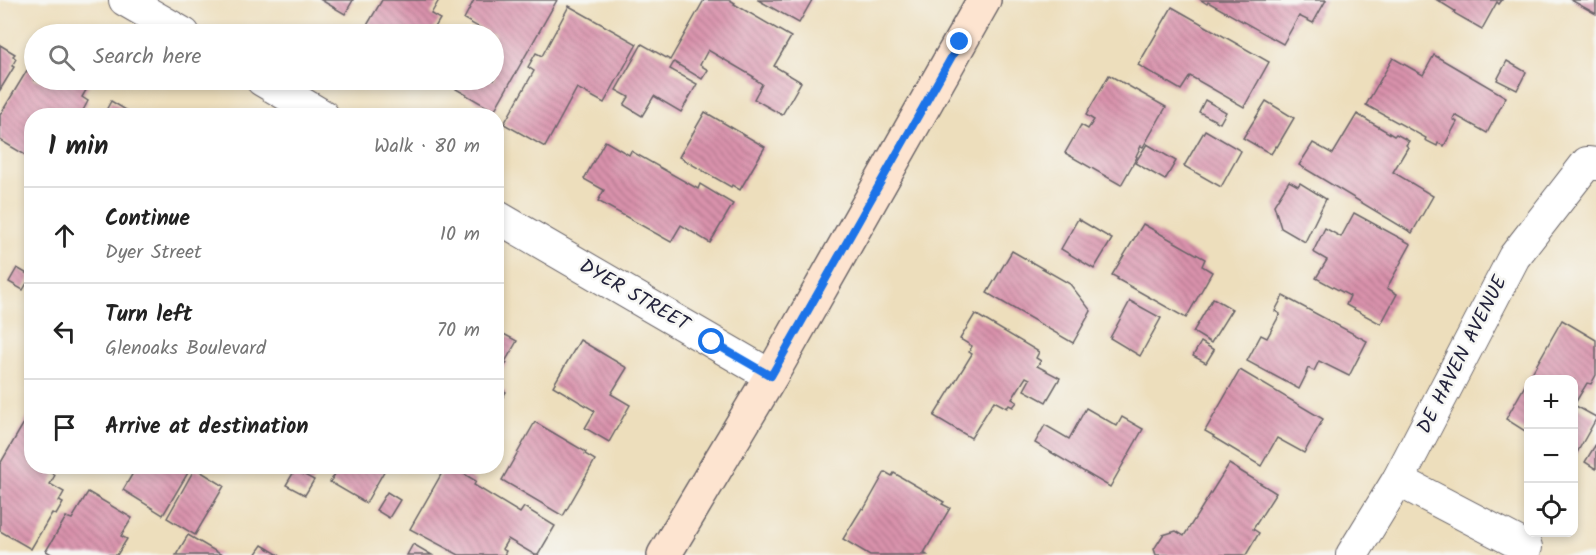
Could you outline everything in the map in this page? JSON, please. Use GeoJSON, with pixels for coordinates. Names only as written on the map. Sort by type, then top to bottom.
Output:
{"type":"FeatureCollection","features":[{"type":"Feature","properties":{"kind":"main road"},"geometry":{"type":"LineString","coordinates":[[664,555],[771,376],[984,0]]}},
{"type":"Feature","properties":{"kind":"street"},"geometry":{"type":"LineString","coordinates":[[125,0],[167,24]]}},
{"type":"Feature","properties":{"kind":"street"},"geometry":{"type":"LineString","coordinates":[[278,90],[309,108]]}},
{"type":"Feature","properties":{"kind":"street","name":"DE HAVEN AVENUE"},"geometry":{"type":"LineString","coordinates":[[1352,555],[1398,480],[1514,258],[1591,164]]}},
{"type":"Feature","properties":{"kind":"street","name":"DYER STREET"},"geometry":{"type":"LineString","coordinates":[[504,221],[771,376]]}},
{"type":"Feature","properties":{"kind":"street"},"geometry":{"type":"LineString","coordinates":[[1398,480],[1526,547]]}},
{"type":"Feature","properties":{"kind":"building"},"geometry":{"type":"Polygon","coordinates":[[[321,0],[353,0],[345,14],[321,0]]]}},
{"type":"Feature","properties":{"kind":"building"},"geometry":{"type":"Polygon","coordinates":[[[382,0],[439,0],[431,14],[440,19],[437,24],[368,24],[382,0]]]}},
{"type":"Feature","properties":{"kind":"building"},"geometry":{"type":"Polygon","coordinates":[[[474,0],[557,0],[496,108],[489,108],[458,90],[504,90],[504,24],[473,24],[464,19],[474,0]]]}},
{"type":"Feature","properties":{"kind":"building"},"geometry":{"type":"Polygon","coordinates":[[[704,0],[730,0],[791,37],[774,66],[801,82],[782,115],[754,99],[762,84],[708,50],[700,65],[708,70],[702,79],[674,62],[670,69],[697,84],[681,112],[654,96],[642,116],[624,105],[629,97],[616,90],[642,44],[670,60],[704,0]]]}},
{"type":"Feature","properties":{"kind":"building"},"geometry":{"type":"Polygon","coordinates":[[[758,0],[812,0],[799,23],[758,0]]]}},
{"type":"Feature","properties":{"kind":"building"},"geometry":{"type":"Polygon","coordinates":[[[1201,0],[1326,0],[1313,23],[1299,16],[1283,44],[1201,0]]]}},
{"type":"Feature","properties":{"kind":"building"},"geometry":{"type":"Polygon","coordinates":[[[1437,0],[1502,0],[1499,4],[1497,2],[1482,29],[1437,0]]]}},
{"type":"Feature","properties":{"kind":"building"},"geometry":{"type":"Polygon","coordinates":[[[1571,0],[1596,0],[1596,14],[1571,0]]]}},
{"type":"Feature","properties":{"kind":"building"},"geometry":{"type":"Polygon","coordinates":[[[569,6],[637,44],[604,103],[577,88],[545,147],[504,124],[534,71],[528,67],[536,53],[542,56],[569,6]]]}},
{"type":"Feature","properties":{"kind":"building"},"geometry":{"type":"Polygon","coordinates":[[[1172,7],[1269,62],[1244,107],[1190,76],[1181,90],[1138,65],[1172,7]]]}},
{"type":"Feature","properties":{"kind":"building"},"geometry":{"type":"Polygon","coordinates":[[[0,45],[15,54],[13,56],[16,59],[12,66],[14,67],[0,90],[0,45]]]}},
{"type":"Feature","properties":{"kind":"building"},"geometry":{"type":"Polygon","coordinates":[[[1434,55],[1506,97],[1487,133],[1455,115],[1453,119],[1457,122],[1444,146],[1438,143],[1437,146],[1366,105],[1393,58],[1423,75],[1434,55]]]}},
{"type":"Feature","properties":{"kind":"building"},"geometry":{"type":"Polygon","coordinates":[[[1507,61],[1526,72],[1517,90],[1497,80],[1507,61]]]}},
{"type":"Feature","properties":{"kind":"building"},"geometry":{"type":"Polygon","coordinates":[[[24,75],[24,90],[86,90],[82,97],[88,101],[84,108],[24,108],[24,154],[0,140],[0,115],[24,75]]]}},
{"type":"Feature","properties":{"kind":"building"},"geometry":{"type":"Polygon","coordinates":[[[1109,75],[1166,107],[1143,147],[1141,146],[1121,185],[1065,153],[1081,125],[1088,129],[1094,120],[1086,115],[1109,75]]]}},
{"type":"Feature","properties":{"kind":"building"},"geometry":{"type":"Polygon","coordinates":[[[1205,100],[1226,112],[1220,123],[1199,112],[1205,100]]]}},
{"type":"Feature","properties":{"kind":"building"},"geometry":{"type":"Polygon","coordinates":[[[111,101],[123,108],[107,108],[111,101]]]}},
{"type":"Feature","properties":{"kind":"building"},"geometry":{"type":"Polygon","coordinates":[[[1266,101],[1294,118],[1271,154],[1243,138],[1266,101]]]}},
{"type":"Feature","properties":{"kind":"building"},"geometry":{"type":"Polygon","coordinates":[[[705,112],[765,147],[740,190],[679,157],[705,112]]]}},
{"type":"Feature","properties":{"kind":"building"},"geometry":{"type":"Polygon","coordinates":[[[1357,114],[1394,136],[1396,134],[1409,141],[1406,145],[1408,147],[1393,172],[1433,196],[1412,233],[1299,165],[1313,143],[1333,154],[1357,114]]]}},
{"type":"Feature","properties":{"kind":"building"},"geometry":{"type":"Polygon","coordinates":[[[1205,130],[1241,151],[1221,187],[1184,166],[1205,130]]]}},
{"type":"Feature","properties":{"kind":"building"},"geometry":{"type":"Polygon","coordinates":[[[605,141],[629,155],[631,151],[698,189],[700,184],[733,204],[710,243],[681,225],[671,242],[598,201],[604,190],[584,179],[605,141]]]}},
{"type":"Feature","properties":{"kind":"building"},"geometry":{"type":"Polygon","coordinates":[[[1147,144],[1176,161],[1165,180],[1135,163],[1147,144]]]}},
{"type":"Feature","properties":{"kind":"building"},"geometry":{"type":"Polygon","coordinates":[[[1289,181],[1298,186],[1300,183],[1326,199],[1305,242],[1281,228],[1274,205],[1289,181]]]}},
{"type":"Feature","properties":{"kind":"building"},"geometry":{"type":"Polygon","coordinates":[[[1354,213],[1411,244],[1387,288],[1397,294],[1381,324],[1346,305],[1350,296],[1316,278],[1327,260],[1313,252],[1325,228],[1341,237],[1354,213]]]}},
{"type":"Feature","properties":{"kind":"building"},"geometry":{"type":"Polygon","coordinates":[[[1078,219],[1112,239],[1094,269],[1061,249],[1078,219]]]}},
{"type":"Feature","properties":{"kind":"building"},"geometry":{"type":"Polygon","coordinates":[[[1143,224],[1205,259],[1202,266],[1212,272],[1186,318],[1112,275],[1143,224]]]}},
{"type":"Feature","properties":{"kind":"building"},"geometry":{"type":"Polygon","coordinates":[[[1012,251],[1070,284],[1091,311],[1073,343],[987,293],[1012,251]]]}},
{"type":"Feature","properties":{"kind":"building"},"geometry":{"type":"Polygon","coordinates":[[[17,268],[24,272],[23,290],[9,282],[17,268]]]}},
{"type":"Feature","properties":{"kind":"building"},"geometry":{"type":"Polygon","coordinates":[[[1283,296],[1367,341],[1349,376],[1319,361],[1314,371],[1308,368],[1299,389],[1247,361],[1261,335],[1267,338],[1280,314],[1275,311],[1283,296]]]}},
{"type":"Feature","properties":{"kind":"building"},"geometry":{"type":"Polygon","coordinates":[[[1213,298],[1232,309],[1211,343],[1193,332],[1213,298]]]}},
{"type":"Feature","properties":{"kind":"building"},"geometry":{"type":"Polygon","coordinates":[[[1130,301],[1161,318],[1140,356],[1110,338],[1130,301]]]}},
{"type":"Feature","properties":{"kind":"building"},"geometry":{"type":"Polygon","coordinates":[[[975,314],[1039,352],[1036,358],[1041,361],[1037,366],[1060,378],[1046,402],[1024,390],[1030,379],[1026,377],[1012,399],[1017,402],[1013,407],[1009,405],[1007,408],[994,401],[971,438],[934,416],[972,354],[969,352],[972,346],[960,339],[975,314]]]}},
{"type":"Feature","properties":{"kind":"building"},"geometry":{"type":"Polygon","coordinates":[[[1562,320],[1596,340],[1596,375],[1591,384],[1587,383],[1578,398],[1578,375],[1531,375],[1562,320]]]}},
{"type":"Feature","properties":{"kind":"building"},"geometry":{"type":"Polygon","coordinates":[[[504,334],[517,341],[505,362],[507,363],[504,367],[504,334]]]}},
{"type":"Feature","properties":{"kind":"building"},"geometry":{"type":"Polygon","coordinates":[[[580,340],[627,368],[611,394],[630,405],[609,442],[585,428],[595,411],[553,386],[580,340]]]}},
{"type":"Feature","properties":{"kind":"building"},"geometry":{"type":"Polygon","coordinates":[[[1201,342],[1214,350],[1206,363],[1193,356],[1201,342]]]}},
{"type":"Feature","properties":{"kind":"building"},"geometry":{"type":"Polygon","coordinates":[[[1240,370],[1323,419],[1304,453],[1277,438],[1261,466],[1205,431],[1240,370]]]}},
{"type":"Feature","properties":{"kind":"building"},"geometry":{"type":"Polygon","coordinates":[[[1524,387],[1524,430],[1506,419],[1524,387]]]}},
{"type":"Feature","properties":{"kind":"building"},"geometry":{"type":"Polygon","coordinates":[[[1578,407],[1596,419],[1578,451],[1578,407]]]}},
{"type":"Feature","properties":{"kind":"building"},"geometry":{"type":"Polygon","coordinates":[[[1086,408],[1117,426],[1122,417],[1143,429],[1110,487],[1035,443],[1045,425],[1069,439],[1086,408]]]}},
{"type":"Feature","properties":{"kind":"building"},"geometry":{"type":"Polygon","coordinates":[[[535,422],[586,452],[585,454],[595,460],[563,516],[502,480],[535,422]]]}},
{"type":"Feature","properties":{"kind":"building"},"geometry":{"type":"Polygon","coordinates":[[[24,423],[24,474],[53,474],[55,475],[50,484],[64,492],[59,501],[63,503],[56,515],[52,513],[31,549],[0,531],[0,464],[24,423]]]}},
{"type":"Feature","properties":{"kind":"building"},"geometry":{"type":"Polygon","coordinates":[[[1596,444],[1596,469],[1585,462],[1596,444]]]}},
{"type":"Feature","properties":{"kind":"building"},"geometry":{"type":"Polygon","coordinates":[[[1229,464],[1276,493],[1253,529],[1259,533],[1246,555],[1156,555],[1154,549],[1163,535],[1176,531],[1184,536],[1229,464]]]}},
{"type":"Feature","properties":{"kind":"building"},"geometry":{"type":"Polygon","coordinates":[[[885,472],[892,476],[894,473],[944,502],[942,504],[950,508],[924,553],[927,555],[870,555],[843,539],[862,508],[864,509],[885,472]]]}},
{"type":"Feature","properties":{"kind":"building"},"geometry":{"type":"Polygon","coordinates":[[[132,474],[187,474],[163,515],[123,490],[132,474]]]}},
{"type":"Feature","properties":{"kind":"building"},"geometry":{"type":"Polygon","coordinates":[[[192,474],[205,474],[224,486],[195,535],[167,518],[192,474]]]}},
{"type":"Feature","properties":{"kind":"building"},"geometry":{"type":"Polygon","coordinates":[[[293,474],[303,474],[314,480],[305,495],[286,485],[293,474]]]}},
{"type":"Feature","properties":{"kind":"building"},"geometry":{"type":"Polygon","coordinates":[[[335,474],[382,474],[366,503],[330,482],[335,474]]]}},
{"type":"Feature","properties":{"kind":"building"},"geometry":{"type":"Polygon","coordinates":[[[441,474],[464,474],[476,481],[474,485],[520,513],[524,507],[555,526],[538,555],[508,539],[502,549],[506,551],[504,555],[459,555],[410,529],[441,474]]]}},
{"type":"Feature","properties":{"kind":"building"},"geometry":{"type":"Polygon","coordinates":[[[88,492],[132,518],[121,536],[127,539],[117,555],[53,555],[46,551],[66,517],[72,519],[88,492]]]}},
{"type":"Feature","properties":{"kind":"building"},"geometry":{"type":"Polygon","coordinates":[[[387,492],[400,500],[389,518],[376,510],[387,492]]]}},
{"type":"Feature","properties":{"kind":"building"},"geometry":{"type":"Polygon","coordinates":[[[188,535],[222,555],[176,555],[188,535]]]}},
{"type":"Feature","properties":{"kind":"building"},"geometry":{"type":"Polygon","coordinates":[[[413,544],[432,555],[407,555],[413,544]]]}},
{"type":"Feature","properties":{"kind":"building"},"geometry":{"type":"Polygon","coordinates":[[[262,545],[279,555],[255,555],[262,545]]]}},
{"type":"Feature","properties":{"kind":"route"},"geometry":{"type":"LineString","coordinates":[[712,342],[771,376],[960,42]]}}]}
